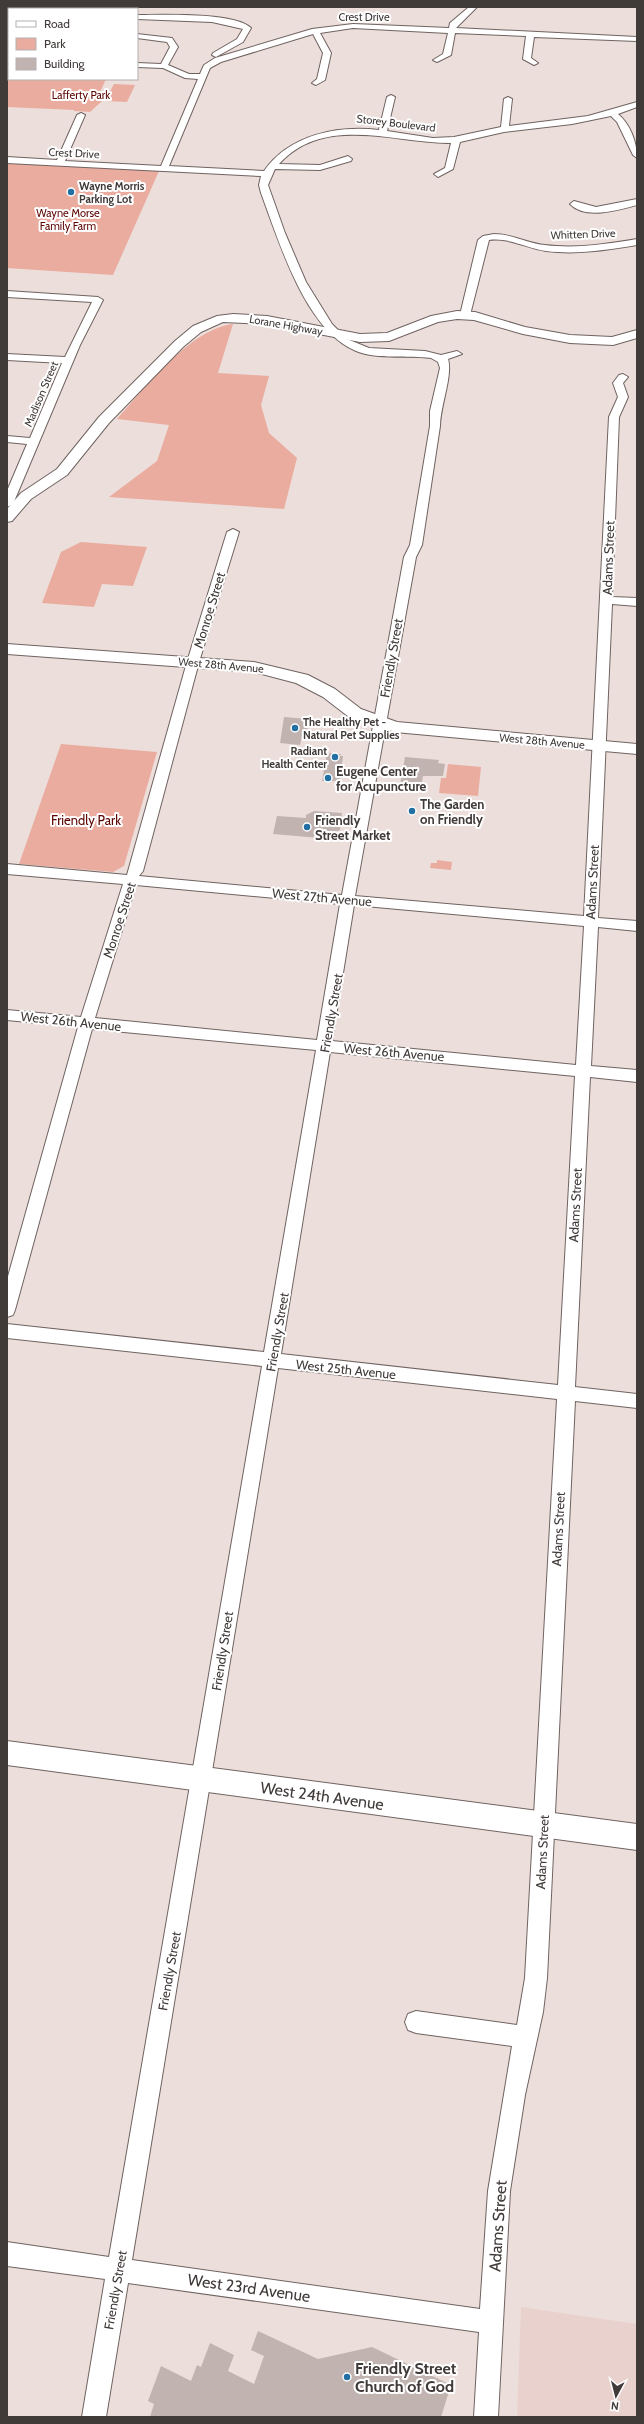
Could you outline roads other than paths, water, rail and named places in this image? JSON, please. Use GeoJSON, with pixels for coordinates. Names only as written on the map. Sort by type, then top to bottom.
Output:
{"type":"FeatureCollection","features":[{"type":"Feature","properties":{"kind":"main road","name":"West 28th Avenue"},"geometry":{"type":"LineString","coordinates":[[7,649],[254,667],[289,675],[316,686],[355,713],[380,722],[425,731],[637,749]]}},
{"type":"Feature","properties":{"kind":"street"},"geometry":{"type":"LineString","coordinates":[[438,60],[447,55],[455,21],[473,7]]}},
{"type":"Feature","properties":{"kind":"street"},"geometry":{"type":"LineString","coordinates":[[138,17],[202,17],[237,23],[247,28],[240,40],[215,55],[207,67],[164,169]]}},
{"type":"Feature","properties":{"kind":"street","name":"Crest Drive"},"geometry":{"type":"LineString","coordinates":[[207,67],[218,60],[315,31],[353,26],[637,39]]}},
{"type":"Feature","properties":{"kind":"street"},"geometry":{"type":"LineString","coordinates":[[7,35],[8,31]]}},
{"type":"Feature","properties":{"kind":"street"},"geometry":{"type":"LineString","coordinates":[[315,31],[327,53],[320,82],[316,83]]}},
{"type":"Feature","properties":{"kind":"street"},"geometry":{"type":"LineString","coordinates":[[530,34],[527,59],[534,64]]}},
{"type":"Feature","properties":{"kind":"street"},"geometry":{"type":"LineString","coordinates":[[138,36],[162,38],[172,42],[174,47],[164,66]]}},
{"type":"Feature","properties":{"kind":"street"},"geometry":{"type":"LineString","coordinates":[[138,66],[164,66],[188,76],[202,77]]}},
{"type":"Feature","properties":{"kind":"street"},"geometry":{"type":"LineString","coordinates":[[384,132],[391,98]]}},
{"type":"Feature","properties":{"kind":"street"},"geometry":{"type":"LineString","coordinates":[[505,129],[508,99]]}},
{"type":"Feature","properties":{"kind":"street","name":"Storey Boulevard"},"geometry":{"type":"LineString","coordinates":[[265,174],[289,150],[325,133],[354,130],[384,132],[419,139],[456,140],[505,129],[576,121],[612,113],[637,104]]}},
{"type":"Feature","properties":{"kind":"street"},"geometry":{"type":"LineString","coordinates":[[612,113],[621,121],[635,143],[637,155]]}},
{"type":"Feature","properties":{"kind":"street"},"geometry":{"type":"LineString","coordinates":[[60,163],[81,115]]}},
{"type":"Feature","properties":{"kind":"street"},"geometry":{"type":"LineString","coordinates":[[438,174],[449,169],[456,140]]}},
{"type":"Feature","properties":{"kind":"street"},"geometry":{"type":"LineString","coordinates":[[272,166],[323,168],[334,166],[348,159]]}},
{"type":"Feature","properties":{"kind":"street","name":"Crest Drive"},"geometry":{"type":"LineString","coordinates":[[7,160],[265,174]]}},
{"type":"Feature","properties":{"kind":"street"},"geometry":{"type":"LineString","coordinates":[[265,174],[264,189],[305,291],[338,335],[361,349],[422,353],[441,358],[457,354]]}},
{"type":"Feature","properties":{"kind":"street"},"geometry":{"type":"LineString","coordinates":[[574,204],[582,208],[603,208],[637,202]]}},
{"type":"Feature","properties":{"kind":"street","name":"Whitten Drive"},"geometry":{"type":"LineString","coordinates":[[465,315],[468,296],[484,239],[494,236],[505,237],[532,246],[565,249],[594,248],[637,242]]}},
{"type":"Feature","properties":{"kind":"street","name":"Madison Street"},"geometry":{"type":"LineString","coordinates":[[7,294],[92,298],[98,301],[69,360],[7,504]]}},
{"type":"Feature","properties":{"kind":"street","name":"Lorane Highway"},"geometry":{"type":"LineString","coordinates":[[7,518],[26,496],[62,472],[114,409],[197,329],[221,319],[250,318],[360,338],[389,337],[436,320],[465,315],[489,319],[523,330],[570,339],[613,341],[637,334]]}},
{"type":"Feature","properties":{"kind":"street"},"geometry":{"type":"LineString","coordinates":[[7,357],[69,360]]}},
{"type":"Feature","properties":{"kind":"street","name":"Friendly Street"},"geometry":{"type":"LineString","coordinates":[[94,2417],[251,1472],[272,1360],[380,722],[410,557],[416,545],[435,426],[435,411],[445,368],[445,363],[441,358]]}},
{"type":"Feature","properties":{"kind":"street","name":"Adams Street"},"geometry":{"type":"LineString","coordinates":[[486,2417],[499,2190],[525,2037],[532,2012],[536,1978],[565,1393],[600,746],[614,417],[622,401],[622,394],[618,386],[623,377]]}},
{"type":"Feature","properties":{"kind":"street"},"geometry":{"type":"LineString","coordinates":[[7,439],[34,441]]}},
{"type":"Feature","properties":{"kind":"street","name":"Monroe Street"},"geometry":{"type":"LineString","coordinates":[[7,1310],[86,1023],[131,879],[136,871],[193,662],[233,532]]}},
{"type":"Feature","properties":{"kind":"street"},"geometry":{"type":"LineString","coordinates":[[607,600],[637,602]]}},
{"type":"Feature","properties":{"kind":"street","name":"West 27th Avenue"},"geometry":{"type":"LineString","coordinates":[[7,868],[637,926]]}},
{"type":"Feature","properties":{"kind":"street","name":"West 26th Avenue"},"geometry":{"type":"LineString","coordinates":[[7,1015],[637,1076]]}},
{"type":"Feature","properties":{"kind":"street","name":"West 25th Avenue"},"geometry":{"type":"LineString","coordinates":[[7,1331],[637,1401]]}},
{"type":"Feature","properties":{"kind":"street","name":"West 24th Avenue"},"geometry":{"type":"LineString","coordinates":[[7,1752],[637,1837]]}},
{"type":"Feature","properties":{"kind":"street"},"geometry":{"type":"LineString","coordinates":[[416,2022],[525,2037]]}},
{"type":"Feature","properties":{"kind":"street","name":"West 23rd Avenue"},"geometry":{"type":"LineString","coordinates":[[7,2254],[491,2322]]}},
{"type":"Feature","properties":{"kind":"place","name":"Wayne Morris Parking Lot"},"geometry":{"type":"Point","coordinates":[71,192]}},
{"type":"Feature","properties":{"kind":"place","name":"The Healthy Pet - Natural Pet Supplies"},"geometry":{"type":"Point","coordinates":[295,728]}},
{"type":"Feature","properties":{"kind":"place","name":"Radiant Health Center"},"geometry":{"type":"Point","coordinates":[335,757]}},
{"type":"Feature","properties":{"kind":"place","name":"Eugene Center for Acupuncture"},"geometry":{"type":"Point","coordinates":[328,778]}},
{"type":"Feature","properties":{"kind":"place","name":"The Garden on Friendly"},"geometry":{"type":"Point","coordinates":[412,811]}},
{"type":"Feature","properties":{"kind":"place","name":"Friendly Street Market"},"geometry":{"type":"Point","coordinates":[307,827]}},
{"type":"Feature","properties":{"kind":"place","name":"Friendly Street Church of God"},"geometry":{"type":"Point","coordinates":[347,2377]}},
{"type":"Feature","properties":{"kind":"park label","name":"Lafferty Park"},"geometry":{"type":"Point","coordinates":[81,95]}},
{"type":"Feature","properties":{"kind":"park label","name":"Wayne Morse Family Farm"},"geometry":{"type":"Point","coordinates":[68,219]}},
{"type":"Feature","properties":{"kind":"park label","name":"Friendly Park"},"geometry":{"type":"Point","coordinates":[86,820]}}]}
